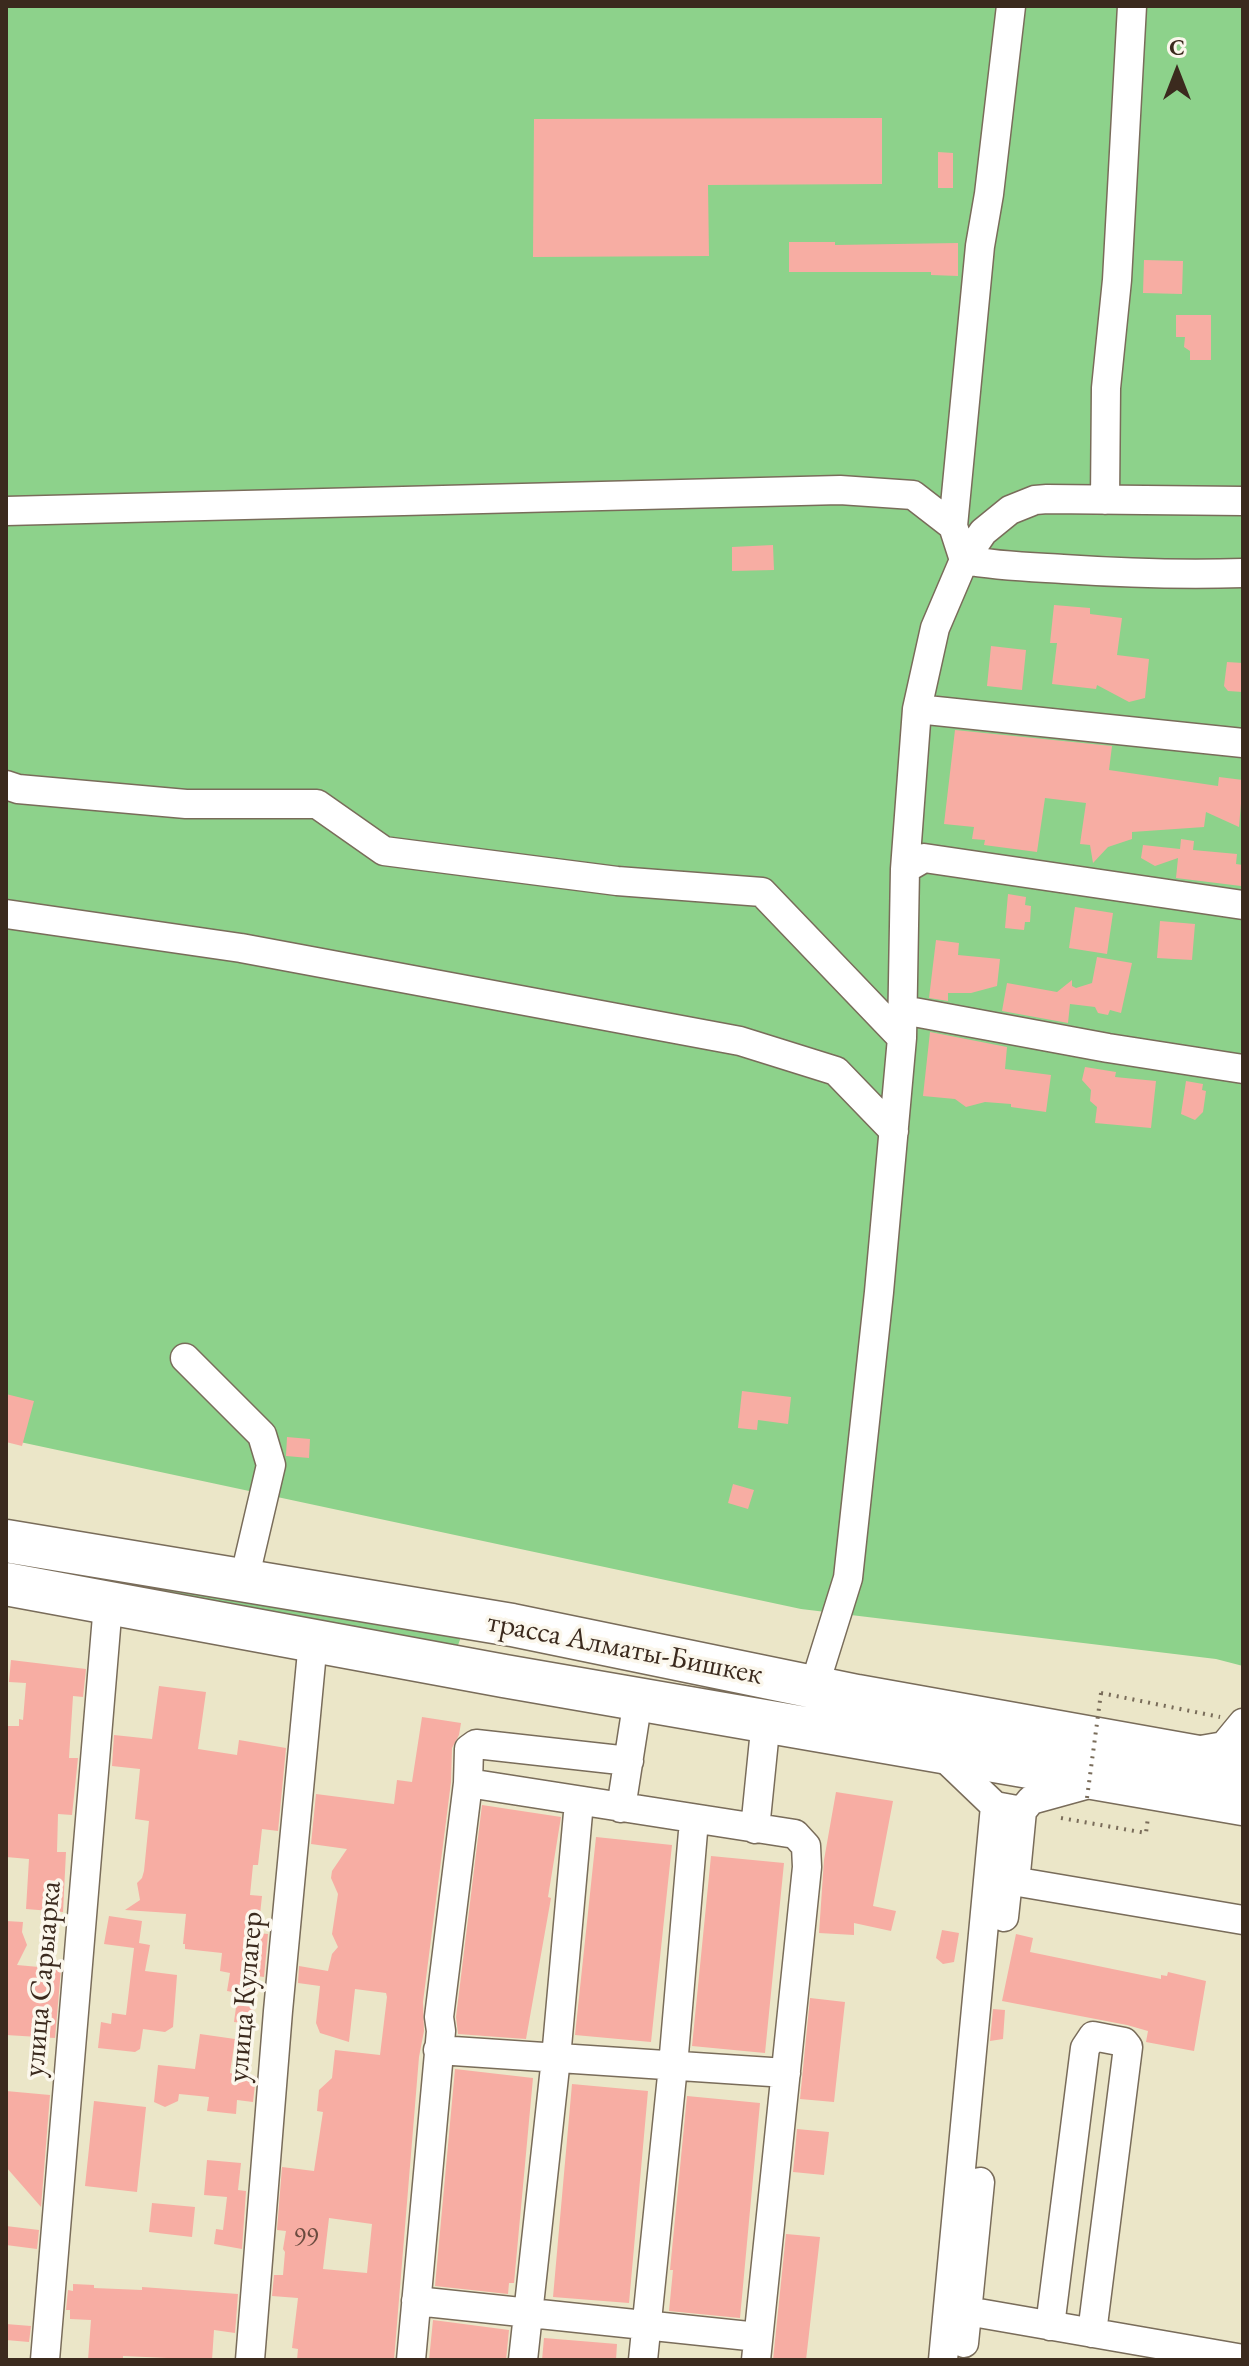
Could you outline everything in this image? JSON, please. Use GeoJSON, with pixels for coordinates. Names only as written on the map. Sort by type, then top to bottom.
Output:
{"type":"FeatureCollection","features":[{"type":"Feature","properties":{"kind":"highway","name":"трасса Алматы-Бишкек"},"geometry":{"type":"LineString","coordinates":[[6,1541],[512,1625],[814,1687],[1243,1765]]}},
{"type":"Feature","properties":{"kind":"highway","name":"трасса Алматы-Бишкек"},"geometry":{"type":"LineString","coordinates":[[6,1584],[504,1676],[923,1747],[1118,1796],[1243,1804]]}},
{"type":"Feature","properties":{"kind":"highway"},"geometry":{"type":"LineString","coordinates":[[504,1676],[512,1625]]}},
{"type":"Feature","properties":{"kind":"street"},"geometry":{"type":"LineString","coordinates":[[964,560],[953,526],[980,246],[1011,6]]}},
{"type":"Feature","properties":{"kind":"street"},"geometry":{"type":"LineString","coordinates":[[1105,500],[1106,388],[1117,280],[1132,6]]}},
{"type":"Feature","properties":{"kind":"street"},"geometry":{"type":"LineString","coordinates":[[6,511],[840,490],[913,495],[953,526]]}},
{"type":"Feature","properties":{"kind":"street"},"geometry":{"type":"LineString","coordinates":[[814,1687],[848,1578],[903,1024],[905,869],[917,709],[935,628],[964,560],[983,532],[1021,505],[1035,500],[1243,501]]}},
{"type":"Feature","properties":{"kind":"street"},"geometry":{"type":"LineString","coordinates":[[964,560],[1094,571],[1243,573]]}},
{"type":"Feature","properties":{"kind":"street"},"geometry":{"type":"LineString","coordinates":[[917,709],[1243,743]]}},
{"type":"Feature","properties":{"kind":"street"},"geometry":{"type":"LineString","coordinates":[[6,785],[18,789],[186,804],[317,804],[384,851],[617,881],[762,892],[903,1024],[1108,1048],[1243,1069]]}},
{"type":"Feature","properties":{"kind":"street"},"geometry":{"type":"LineString","coordinates":[[905,869],[924,858],[1243,905]]}},
{"type":"Feature","properties":{"kind":"street"},"geometry":{"type":"LineString","coordinates":[[6,914],[241,948],[740,1041],[836,1071],[894,1131]]}},
{"type":"Feature","properties":{"kind":"street"},"geometry":{"type":"LineString","coordinates":[[185,1358],[262,1435],[268,1450],[271,1465],[244,1580]]}},
{"type":"Feature","properties":{"kind":"street","name":"улица Сарыарка"},"geometry":{"type":"LineString","coordinates":[[45,2360],[108,1604]]}},
{"type":"Feature","properties":{"kind":"street","name":"улица Кулагер"},"geometry":{"type":"LineString","coordinates":[[250,2360],[278,2011],[313,1641]]}},
{"type":"Feature","properties":{"kind":"street"},"geometry":{"type":"LineString","coordinates":[[621,1808],[638,1699]]}},
{"type":"Feature","properties":{"kind":"street"},"geometry":{"type":"LineString","coordinates":[[755,1829],[766,1720]]}},
{"type":"Feature","properties":{"kind":"street"},"geometry":{"type":"LineString","coordinates":[[1178,1753],[1224,1746],[1236,1721]]}},
{"type":"Feature","properties":{"kind":"street"},"geometry":{"type":"LineString","coordinates":[[411,2360],[439,2017],[468,1783],[469,1749],[476,1744],[629,1761]]}},
{"type":"Feature","properties":{"kind":"street"},"geometry":{"type":"LineString","coordinates":[[923,1747],[947,1760],[1008,1808]]}},
{"type":"Feature","properties":{"kind":"street"},"geometry":{"type":"LineString","coordinates":[[416,2301],[647,2324],[757,2349],[807,1867],[806,1846],[795,1834],[468,1783]]}},
{"type":"Feature","properties":{"kind":"street"},"geometry":{"type":"LineString","coordinates":[[1008,1808],[1077,1785],[1118,1796]]}},
{"type":"Feature","properties":{"kind":"street"},"geometry":{"type":"LineString","coordinates":[[523,2360],[556,2058],[579,1802]]}},
{"type":"Feature","properties":{"kind":"street"},"geometry":{"type":"LineString","coordinates":[[943,2360],[1008,1808]]}},
{"type":"Feature","properties":{"kind":"street"},"geometry":{"type":"LineString","coordinates":[[643,2360],[694,1820]]}},
{"type":"Feature","properties":{"kind":"street"},"geometry":{"type":"LineString","coordinates":[[999,1879],[1243,1920]]}},
{"type":"Feature","properties":{"kind":"street"},"geometry":{"type":"LineString","coordinates":[[961,2360],[999,1879]]}},
{"type":"Feature","properties":{"kind":"street"},"geometry":{"type":"LineString","coordinates":[[1050,2326],[1085,2048],[1093,2036],[1124,2042],[1128,2047],[1092,2333]]}},
{"type":"Feature","properties":{"kind":"street"},"geometry":{"type":"LineString","coordinates":[[438,2050],[786,2073]]}},
{"type":"Feature","properties":{"kind":"street"},"geometry":{"type":"LineString","coordinates":[[967,2311],[1243,2359]]}},
{"type":"Feature","properties":{"kind":"path"},"geometry":{"type":"LineString","coordinates":[[1008,1808],[1146,1833],[1118,1796],[1101,1693],[1236,1721]]}},
{"type":"Feature","properties":{"kind":"green space"},"geometry":{"type":"Polygon","coordinates":[[[6,6],[1243,6],[1243,1666],[1216,1659],[801,1609],[6,1439],[6,6]]]}},
{"type":"Feature","properties":{"kind":"green space"},"geometry":{"type":"Polygon","coordinates":[[[6,1549],[462,1634],[457,1648],[6,1562],[6,1549]]]}},
{"type":"Feature","properties":{"kind":"building"},"geometry":{"type":"Polygon","coordinates":[[[882,118],[882,184],[708,185],[709,256],[533,257],[534,119],[882,118]]]}},
{"type":"Feature","properties":{"kind":"building"},"geometry":{"type":"Polygon","coordinates":[[[938,152],[953,153],[953,188],[938,188],[938,152]]]}},
{"type":"Feature","properties":{"kind":"building"},"geometry":{"type":"Polygon","coordinates":[[[789,242],[835,242],[835,245],[958,243],[958,276],[931,275],[931,272],[789,272],[789,242]]]}},
{"type":"Feature","properties":{"kind":"building"},"geometry":{"type":"Polygon","coordinates":[[[1144,260],[1183,261],[1182,294],[1143,293],[1144,260]]]}},
{"type":"Feature","properties":{"kind":"building"},"geometry":{"type":"Polygon","coordinates":[[[1176,315],[1211,315],[1211,360],[1190,360],[1190,351],[1184,347],[1185,337],[1176,337],[1176,315]]]}},
{"type":"Feature","properties":{"kind":"building"},"geometry":{"type":"Polygon","coordinates":[[[773,545],[774,570],[732,571],[732,547],[773,545]]]}},
{"type":"Feature","properties":{"kind":"building"},"geometry":{"type":"Polygon","coordinates":[[[1054,605],[1090,608],[1090,614],[1122,618],[1117,655],[1149,659],[1145,698],[1129,702],[1097,685],[1096,689],[1052,684],[1057,643],[1050,643],[1054,605]]]}},
{"type":"Feature","properties":{"kind":"building"},"geometry":{"type":"Polygon","coordinates":[[[991,646],[1026,650],[1022,690],[987,686],[991,646]]]}},
{"type":"Feature","properties":{"kind":"building"},"geometry":{"type":"Polygon","coordinates":[[[1227,662],[1243,663],[1243,692],[1228,691],[1224,686],[1227,662]]]}},
{"type":"Feature","properties":{"kind":"building"},"geometry":{"type":"Polygon","coordinates":[[[955,730],[1112,746],[1109,770],[1218,786],[1219,777],[1243,780],[1239,827],[1206,812],[1204,827],[1132,832],[1132,839],[1108,847],[1093,863],[1090,845],[1080,844],[1086,803],[1045,798],[1037,852],[984,845],[985,840],[972,839],[974,827],[944,824],[955,730]]]}},
{"type":"Feature","properties":{"kind":"building"},"geometry":{"type":"Polygon","coordinates":[[[1181,839],[1194,841],[1193,850],[1237,854],[1236,864],[1243,865],[1241,886],[1176,878],[1178,858],[1155,866],[1141,858],[1143,845],[1180,849],[1181,839]]]}},
{"type":"Feature","properties":{"kind":"building"},"geometry":{"type":"Polygon","coordinates":[[[1008,894],[1026,897],[1025,905],[1031,906],[1030,922],[1025,922],[1024,930],[1005,928],[1008,894]]]}},
{"type":"Feature","properties":{"kind":"building"},"geometry":{"type":"Polygon","coordinates":[[[1075,907],[1113,913],[1107,954],[1069,948],[1075,907]]]}},
{"type":"Feature","properties":{"kind":"building"},"geometry":{"type":"Polygon","coordinates":[[[1160,921],[1195,924],[1192,960],[1157,958],[1160,921]]]}},
{"type":"Feature","properties":{"kind":"building"},"geometry":{"type":"Polygon","coordinates":[[[936,940],[959,943],[958,955],[1000,959],[997,986],[971,993],[948,993],[948,1001],[929,998],[936,940]]]}},
{"type":"Feature","properties":{"kind":"building"},"geometry":{"type":"Polygon","coordinates":[[[1097,957],[1132,963],[1121,1013],[1110,1010],[1108,1015],[1098,1013],[1095,1007],[1070,1004],[1068,1023],[1002,1011],[1007,983],[1057,992],[1072,980],[1072,986],[1076,988],[1092,983],[1097,957]]]}},
{"type":"Feature","properties":{"kind":"building"},"geometry":{"type":"Polygon","coordinates":[[[930,1032],[1007,1047],[1005,1069],[1051,1075],[1046,1112],[985,1102],[966,1107],[955,1099],[923,1096],[930,1032]]]}},
{"type":"Feature","properties":{"kind":"building"},"geometry":{"type":"Polygon","coordinates":[[[1085,1067],[1116,1072],[1115,1077],[1156,1081],[1151,1128],[1095,1123],[1097,1107],[1090,1101],[1091,1090],[1082,1080],[1085,1067]]]}},
{"type":"Feature","properties":{"kind":"building"},"geometry":{"type":"Polygon","coordinates":[[[1186,1081],[1203,1084],[1202,1090],[1206,1091],[1203,1112],[1195,1120],[1181,1114],[1186,1081]]]}},
{"type":"Feature","properties":{"kind":"building"},"geometry":{"type":"Polygon","coordinates":[[[742,1391],[791,1397],[788,1424],[758,1420],[757,1430],[738,1428],[742,1391]]]}},
{"type":"Feature","properties":{"kind":"building"},"geometry":{"type":"Polygon","coordinates":[[[6,1394],[34,1401],[22,1446],[6,1442],[6,1394]]]}},
{"type":"Feature","properties":{"kind":"building"},"geometry":{"type":"Polygon","coordinates":[[[287,1437],[310,1439],[309,1458],[286,1456],[287,1437]]]}},
{"type":"Feature","properties":{"kind":"building"},"geometry":{"type":"Polygon","coordinates":[[[733,1484],[754,1490],[748,1509],[728,1503],[733,1484]]]}},
{"type":"Feature","properties":{"kind":"building"},"geometry":{"type":"Polygon","coordinates":[[[11,1660],[86,1669],[83,1697],[73,1696],[69,1758],[78,1758],[72,1815],[58,1814],[57,1852],[66,1852],[63,1912],[26,1909],[29,1859],[6,1857],[6,1726],[19,1726],[19,1719],[23,1720],[26,1683],[9,1682],[11,1660]]]}},
{"type":"Feature","properties":{"kind":"building"},"geometry":{"type":"Polygon","coordinates":[[[159,1686],[206,1692],[198,1749],[237,1755],[239,1740],[286,1748],[278,1831],[262,1829],[258,1865],[253,1865],[250,1895],[262,1896],[258,1933],[268,1934],[264,1977],[257,1976],[252,2024],[234,2022],[238,1993],[227,1991],[230,1973],[220,1971],[222,1953],[185,1949],[186,1914],[125,1910],[140,1900],[137,1883],[144,1871],[149,1821],[135,1819],[140,1769],[112,1766],[114,1735],[152,1739],[159,1686]]]}},
{"type":"Feature","properties":{"kind":"building"},"geometry":{"type":"Polygon","coordinates":[[[422,1717],[461,1723],[452,1748],[451,1782],[423,2002],[424,2031],[419,2057],[394,2360],[297,2360],[298,2349],[292,2348],[298,2298],[272,2296],[274,2275],[283,2275],[285,2252],[286,2231],[277,2230],[282,2167],[314,2171],[323,2112],[317,2111],[319,2090],[332,2078],[335,2050],[380,2055],[387,1997],[386,1993],[355,1989],[349,2042],[320,2033],[316,2023],[320,1986],[298,1983],[299,1966],[328,1971],[332,1954],[338,1947],[332,1934],[338,1894],[331,1878],[332,1871],[347,1849],[311,1844],[316,1794],[394,1804],[397,1780],[412,1782],[422,1717]],[[329,2218],[323,2269],[367,2273],[372,2224],[329,2218]]]}},
{"type":"Feature","properties":{"kind":"building"},"geometry":{"type":"Polygon","coordinates":[[[836,1792],[893,1801],[873,1906],[896,1911],[891,1931],[854,1923],[854,1935],[819,1933],[824,1860],[836,1792]]]}},
{"type":"Feature","properties":{"kind":"building"},"geometry":{"type":"Polygon","coordinates":[[[482,1805],[561,1817],[548,1897],[551,1898],[526,2039],[458,2034],[456,2017],[482,1805]]]}},
{"type":"Feature","properties":{"kind":"building"},"geometry":{"type":"Polygon","coordinates":[[[596,1837],[672,1845],[651,2042],[575,2035],[596,1837]]]}},
{"type":"Feature","properties":{"kind":"building"},"geometry":{"type":"Polygon","coordinates":[[[711,1856],[784,1863],[765,2053],[692,2046],[711,1856]]]}},
{"type":"Feature","properties":{"kind":"building"},"geometry":{"type":"Polygon","coordinates":[[[109,1916],[142,1921],[139,1943],[150,1945],[145,1971],[177,1975],[173,2027],[165,2032],[143,2029],[140,2049],[135,2052],[98,2048],[101,2022],[111,2024],[112,2013],[126,2015],[134,1948],[104,1944],[109,1916]]]}},
{"type":"Feature","properties":{"kind":"building"},"geometry":{"type":"Polygon","coordinates":[[[6,1921],[23,1922],[22,1932],[27,1945],[17,1965],[61,1969],[55,2038],[6,2035],[6,1921]]]}},
{"type":"Feature","properties":{"kind":"building"},"geometry":{"type":"Polygon","coordinates":[[[942,1930],[959,1933],[954,1962],[943,1964],[936,1958],[942,1930]]]}},
{"type":"Feature","properties":{"kind":"building"},"geometry":{"type":"Polygon","coordinates":[[[1016,1934],[1033,1938],[1030,1952],[1161,1979],[1161,1975],[1167,1976],[1168,1972],[1206,1981],[1194,2051],[1146,2042],[1148,2031],[1127,2025],[1002,2001],[1016,1934]]]}},
{"type":"Feature","properties":{"kind":"building"},"geometry":{"type":"Polygon","coordinates":[[[810,1998],[845,2002],[834,2102],[800,2099],[810,1998]]]}},
{"type":"Feature","properties":{"kind":"building"},"geometry":{"type":"Polygon","coordinates":[[[993,2009],[1005,2010],[1003,2039],[990,2041],[993,2009]]]}},
{"type":"Feature","properties":{"kind":"building"},"geometry":{"type":"Polygon","coordinates":[[[200,2034],[235,2039],[230,2073],[256,2076],[253,2102],[237,2100],[236,2114],[207,2111],[209,2097],[179,2094],[178,2101],[165,2107],[154,2102],[158,2065],[195,2069],[200,2034]]]}},
{"type":"Feature","properties":{"kind":"building"},"geometry":{"type":"Polygon","coordinates":[[[455,2069],[533,2078],[514,2283],[509,2283],[508,2294],[435,2286],[455,2069]]]}},
{"type":"Feature","properties":{"kind":"building"},"geometry":{"type":"Polygon","coordinates":[[[572,2084],[648,2091],[629,2303],[553,2297],[572,2084]]]}},
{"type":"Feature","properties":{"kind":"building"},"geometry":{"type":"Polygon","coordinates":[[[6,2091],[50,2095],[41,2207],[6,2167],[6,2091]]]}},
{"type":"Feature","properties":{"kind":"building"},"geometry":{"type":"Polygon","coordinates":[[[687,2096],[760,2103],[740,2318],[669,2311],[673,2270],[670,2270],[687,2096]]]}},
{"type":"Feature","properties":{"kind":"building"},"geometry":{"type":"Polygon","coordinates":[[[94,2101],[146,2107],[137,2192],[85,2186],[94,2101]]]}},
{"type":"Feature","properties":{"kind":"building"},"geometry":{"type":"Polygon","coordinates":[[[797,2129],[829,2132],[824,2175],[793,2172],[797,2129]]]}},
{"type":"Feature","properties":{"kind":"building"},"geometry":{"type":"Polygon","coordinates":[[[207,2160],[241,2163],[238,2190],[246,2191],[242,2249],[214,2244],[216,2229],[223,2230],[227,2197],[204,2195],[207,2160]]]}},
{"type":"Feature","properties":{"kind":"building"},"geometry":{"type":"Polygon","coordinates":[[[152,2203],[195,2207],[192,2237],[149,2232],[152,2203]]]}},
{"type":"Feature","properties":{"kind":"building"},"geometry":{"type":"Polygon","coordinates":[[[6,2226],[39,2230],[37,2249],[6,2245],[6,2226]]]}},
{"type":"Feature","properties":{"kind":"building"},"geometry":{"type":"Polygon","coordinates":[[[786,2234],[820,2237],[806,2360],[773,2360],[786,2234]]]}},
{"type":"Feature","properties":{"kind":"building"},"geometry":{"type":"Polygon","coordinates":[[[73,2284],[94,2285],[94,2288],[142,2290],[142,2287],[238,2294],[235,2333],[214,2330],[212,2360],[123,2356],[123,2360],[88,2360],[91,2320],[70,2319],[70,2310],[66,2310],[68,2290],[73,2291],[73,2284]]]}},
{"type":"Feature","properties":{"kind":"building"},"geometry":{"type":"Polygon","coordinates":[[[433,2320],[509,2330],[506,2360],[429,2360],[433,2320]]]}},
{"type":"Feature","properties":{"kind":"building"},"geometry":{"type":"Polygon","coordinates":[[[6,2324],[31,2326],[29,2342],[6,2340],[6,2324]]]}},
{"type":"Feature","properties":{"kind":"building"},"geometry":{"type":"Polygon","coordinates":[[[544,2338],[617,2344],[616,2360],[542,2360],[544,2338]]]}}]}
